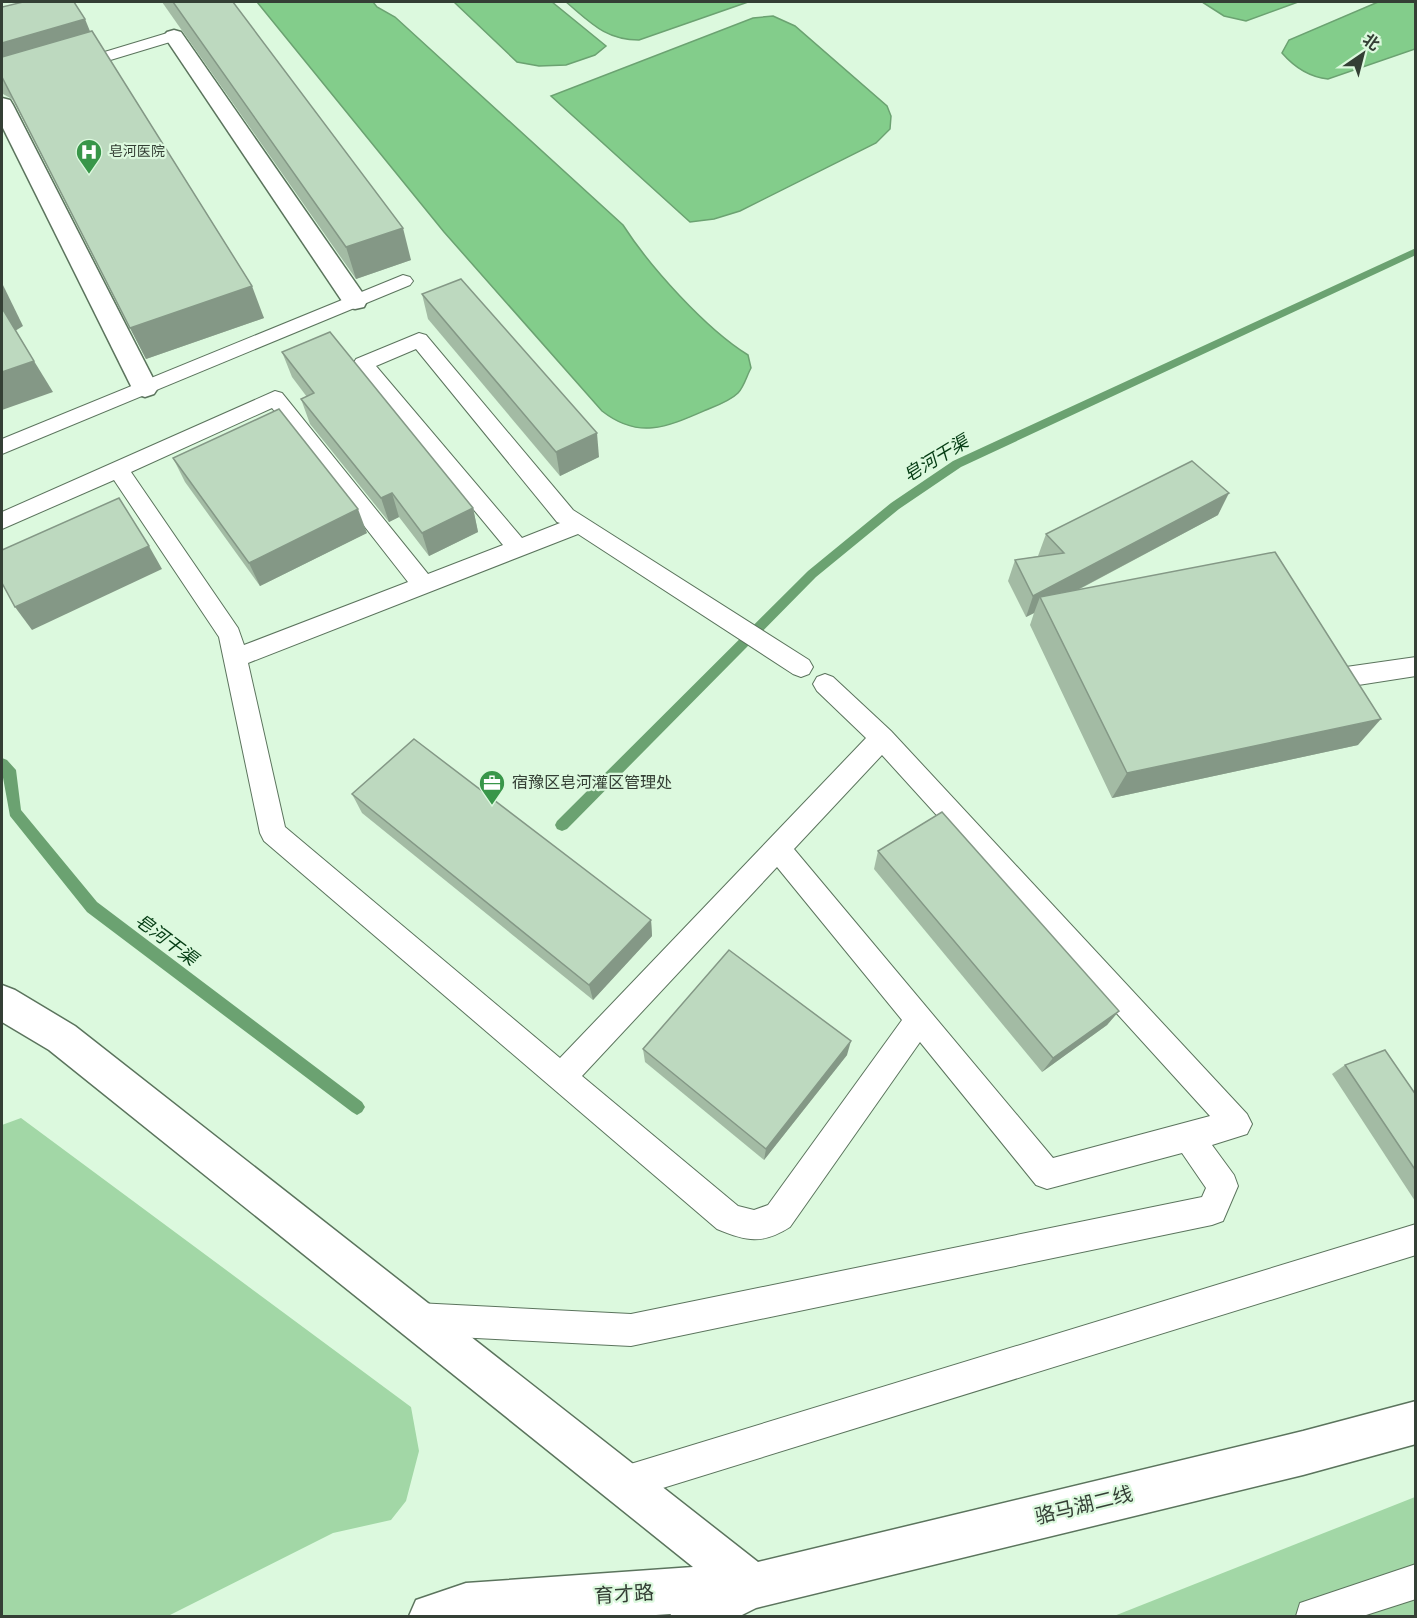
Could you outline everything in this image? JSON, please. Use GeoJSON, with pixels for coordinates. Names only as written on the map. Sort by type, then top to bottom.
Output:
{"type":"FeatureCollection","features":[{"type":"Feature","properties":{"kind":"street"},"geometry":{"type":"LineString","coordinates":[[174,36],[355,301]]}},
{"type":"Feature","properties":{"kind":"street"},"geometry":{"type":"LineString","coordinates":[[2,105],[145,388]]}},
{"type":"Feature","properties":{"kind":"street"},"geometry":{"type":"LineString","coordinates":[[2,1002],[62,1038],[752,1586],[693,1617]]}},
{"type":"Feature","properties":{"kind":"street","name":"骆马湖二线"},"geometry":{"type":"LineString","coordinates":[[752,1586],[1292,1456],[1416,1422]]}},
{"type":"Feature","properties":{"kind":"street","name":"育才路"},"geometry":{"type":"LineString","coordinates":[[432,1617],[466,1606],[752,1586]]}},
{"type":"Feature","properties":{"kind":"lane"},"geometry":{"type":"LineString","coordinates":[[59,70],[174,36]]}},
{"type":"Feature","properties":{"kind":"lane"},"geometry":{"type":"LineString","coordinates":[[2,447],[403,281]]}},
{"type":"Feature","properties":{"kind":"lane"},"geometry":{"type":"LineString","coordinates":[[518,548],[363,364],[419,340],[566,516],[801,667]]}},
{"type":"Feature","properties":{"kind":"lane"},"geometry":{"type":"LineString","coordinates":[[2,521],[275,398],[424,585]]}},
{"type":"Feature","properties":{"kind":"lane"},"geometry":{"type":"LineString","coordinates":[[118,469],[230,635],[273,833],[728,1218],[756,1226],[768,1224],[788,1207],[919,1019]]}},
{"type":"Feature","properties":{"kind":"lane"},"geometry":{"type":"LineString","coordinates":[[236,658],[580,524]]}},
{"type":"Feature","properties":{"kind":"lane"},"geometry":{"type":"LineString","coordinates":[[1339,678],[1416,666]]}},
{"type":"Feature","properties":{"kind":"lane"},"geometry":{"type":"LineString","coordinates":[[777,848],[1047,1174],[1237,1124],[882,738],[825,684]]}},
{"type":"Feature","properties":{"kind":"lane"},"geometry":{"type":"LineString","coordinates":[[562,1077],[882,738]]}},
{"type":"Feature","properties":{"kind":"lane"},"geometry":{"type":"LineString","coordinates":[[417,1319],[631,1330],[1212,1210],[1223,1186],[1188,1136]]}},
{"type":"Feature","properties":{"kind":"lane"},"geometry":{"type":"LineString","coordinates":[[624,1483],[1416,1239]]}},
{"type":"Feature","properties":{"kind":"lane"},"geometry":{"type":"LineString","coordinates":[[1313,1617],[1416,1581]]}},
{"type":"Feature","properties":{"kind":"shaded area"},"geometry":{"type":"Polygon","coordinates":[[[257,2],[373,2],[377,7],[395,17],[623,225],[663,278],[697,314],[748,355],[751,368],[738,393],[718,405],[653,428],[628,425],[602,411],[444,232],[257,2]]]}},
{"type":"Feature","properties":{"kind":"shaded area"},"geometry":{"type":"Polygon","coordinates":[[[454,2],[552,2],[606,46],[595,55],[566,65],[539,66],[517,62],[454,2]]]}},
{"type":"Feature","properties":{"kind":"shaded area"},"geometry":{"type":"Polygon","coordinates":[[[566,2],[748,2],[639,40],[617,37],[599,29],[566,2]]]}},
{"type":"Feature","properties":{"kind":"shaded area"},"geometry":{"type":"Polygon","coordinates":[[[1202,2],[1298,2],[1246,21],[1224,16],[1202,2]]]}},
{"type":"Feature","properties":{"kind":"shaded area"},"geometry":{"type":"Polygon","coordinates":[[[1378,2],[1415,2],[1415,49],[1328,79],[1303,71],[1282,53],[1289,40],[1378,2]]]}},
{"type":"Feature","properties":{"kind":"shaded area"},"geometry":{"type":"Polygon","coordinates":[[[773,16],[795,26],[887,106],[891,116],[890,129],[876,143],[740,211],[714,219],[690,222],[551,96],[753,18],[773,16]]]}},
{"type":"Feature","properties":{"kind":"shaded area"},"geometry":{"type":"Polygon","coordinates":[[[21,1118],[411,1407],[419,1451],[406,1501],[391,1520],[333,1533],[168,1616],[2,1616],[2,1125],[21,1118]]]}},
{"type":"Feature","properties":{"kind":"shaded area"},"geometry":{"type":"Polygon","coordinates":[[[1415,1497],[1415,1616],[1114,1616],[1415,1497]]]}},
{"type":"Feature","properties":{"kind":"building"},"geometry":{"type":"Polygon","coordinates":[[[23,2],[74,2],[85,19],[2,43],[2,7],[23,2]]]}},
{"type":"Feature","properties":{"kind":"building"},"geometry":{"type":"Polygon","coordinates":[[[173,2],[233,2],[403,228],[346,247],[173,2]]]}},
{"type":"Feature","properties":{"kind":"building"},"geometry":{"type":"Polygon","coordinates":[[[92,31],[252,286],[130,328],[2,77],[2,57],[92,31]]]}},
{"type":"Feature","properties":{"kind":"building"},"geometry":{"type":"Polygon","coordinates":[[[461,279],[597,433],[556,452],[422,294],[461,279]]]}},
{"type":"Feature","properties":{"kind":"building"},"geometry":{"type":"Polygon","coordinates":[[[2,308],[34,361],[2,372],[2,308]]]}},
{"type":"Feature","properties":{"kind":"building"},"geometry":{"type":"Polygon","coordinates":[[[330,332],[473,508],[422,533],[392,493],[381,498],[301,399],[314,393],[282,352],[330,332]]]}},
{"type":"Feature","properties":{"kind":"building"},"geometry":{"type":"Polygon","coordinates":[[[279,409],[358,509],[249,563],[173,458],[279,409]]]}},
{"type":"Feature","properties":{"kind":"building"},"geometry":{"type":"Polygon","coordinates":[[[1192,461],[1229,493],[1033,596],[1015,560],[1064,553],[1046,534],[1192,461]]]}},
{"type":"Feature","properties":{"kind":"building"},"geometry":{"type":"Polygon","coordinates":[[[119,498],[149,546],[15,607],[2,583],[2,550],[119,498]]]}},
{"type":"Feature","properties":{"kind":"building"},"geometry":{"type":"Polygon","coordinates":[[[1275,552],[1381,719],[1127,773],[1040,597],[1275,552]]]}},
{"type":"Feature","properties":{"kind":"building"},"geometry":{"type":"Polygon","coordinates":[[[414,739],[651,920],[589,985],[352,794],[414,739]]]}},
{"type":"Feature","properties":{"kind":"building"},"geometry":{"type":"Polygon","coordinates":[[[942,812],[1119,1011],[1053,1058],[878,851],[942,812]]]}},
{"type":"Feature","properties":{"kind":"building"},"geometry":{"type":"Polygon","coordinates":[[[729,950],[851,1041],[766,1149],[643,1049],[729,950]]]}},
{"type":"Feature","properties":{"kind":"building"},"geometry":{"type":"Polygon","coordinates":[[[1385,1050],[1416,1095],[1416,1171],[1345,1065],[1385,1050]]]}},
{"type":"Feature","properties":{"kind":"waterway","name":"皂河干渠"},"geometry":{"type":"LineString","coordinates":[[562,825],[812,574],[895,506],[957,464],[1416,251]]}},
{"type":"Feature","properties":{"kind":"waterway","name":"皂河干渠"},"geometry":{"type":"LineString","coordinates":[[2,764],[9,770],[15,812],[92,907],[357,1107]]}},
{"type":"Feature","properties":{"kind":"place","name":"皂河医院"},"geometry":{"type":"Point","coordinates":[89,175]}},
{"type":"Feature","properties":{"kind":"place","name":"宿豫区皂河灌区管理处"},"geometry":{"type":"Point","coordinates":[492,806]}}]}
